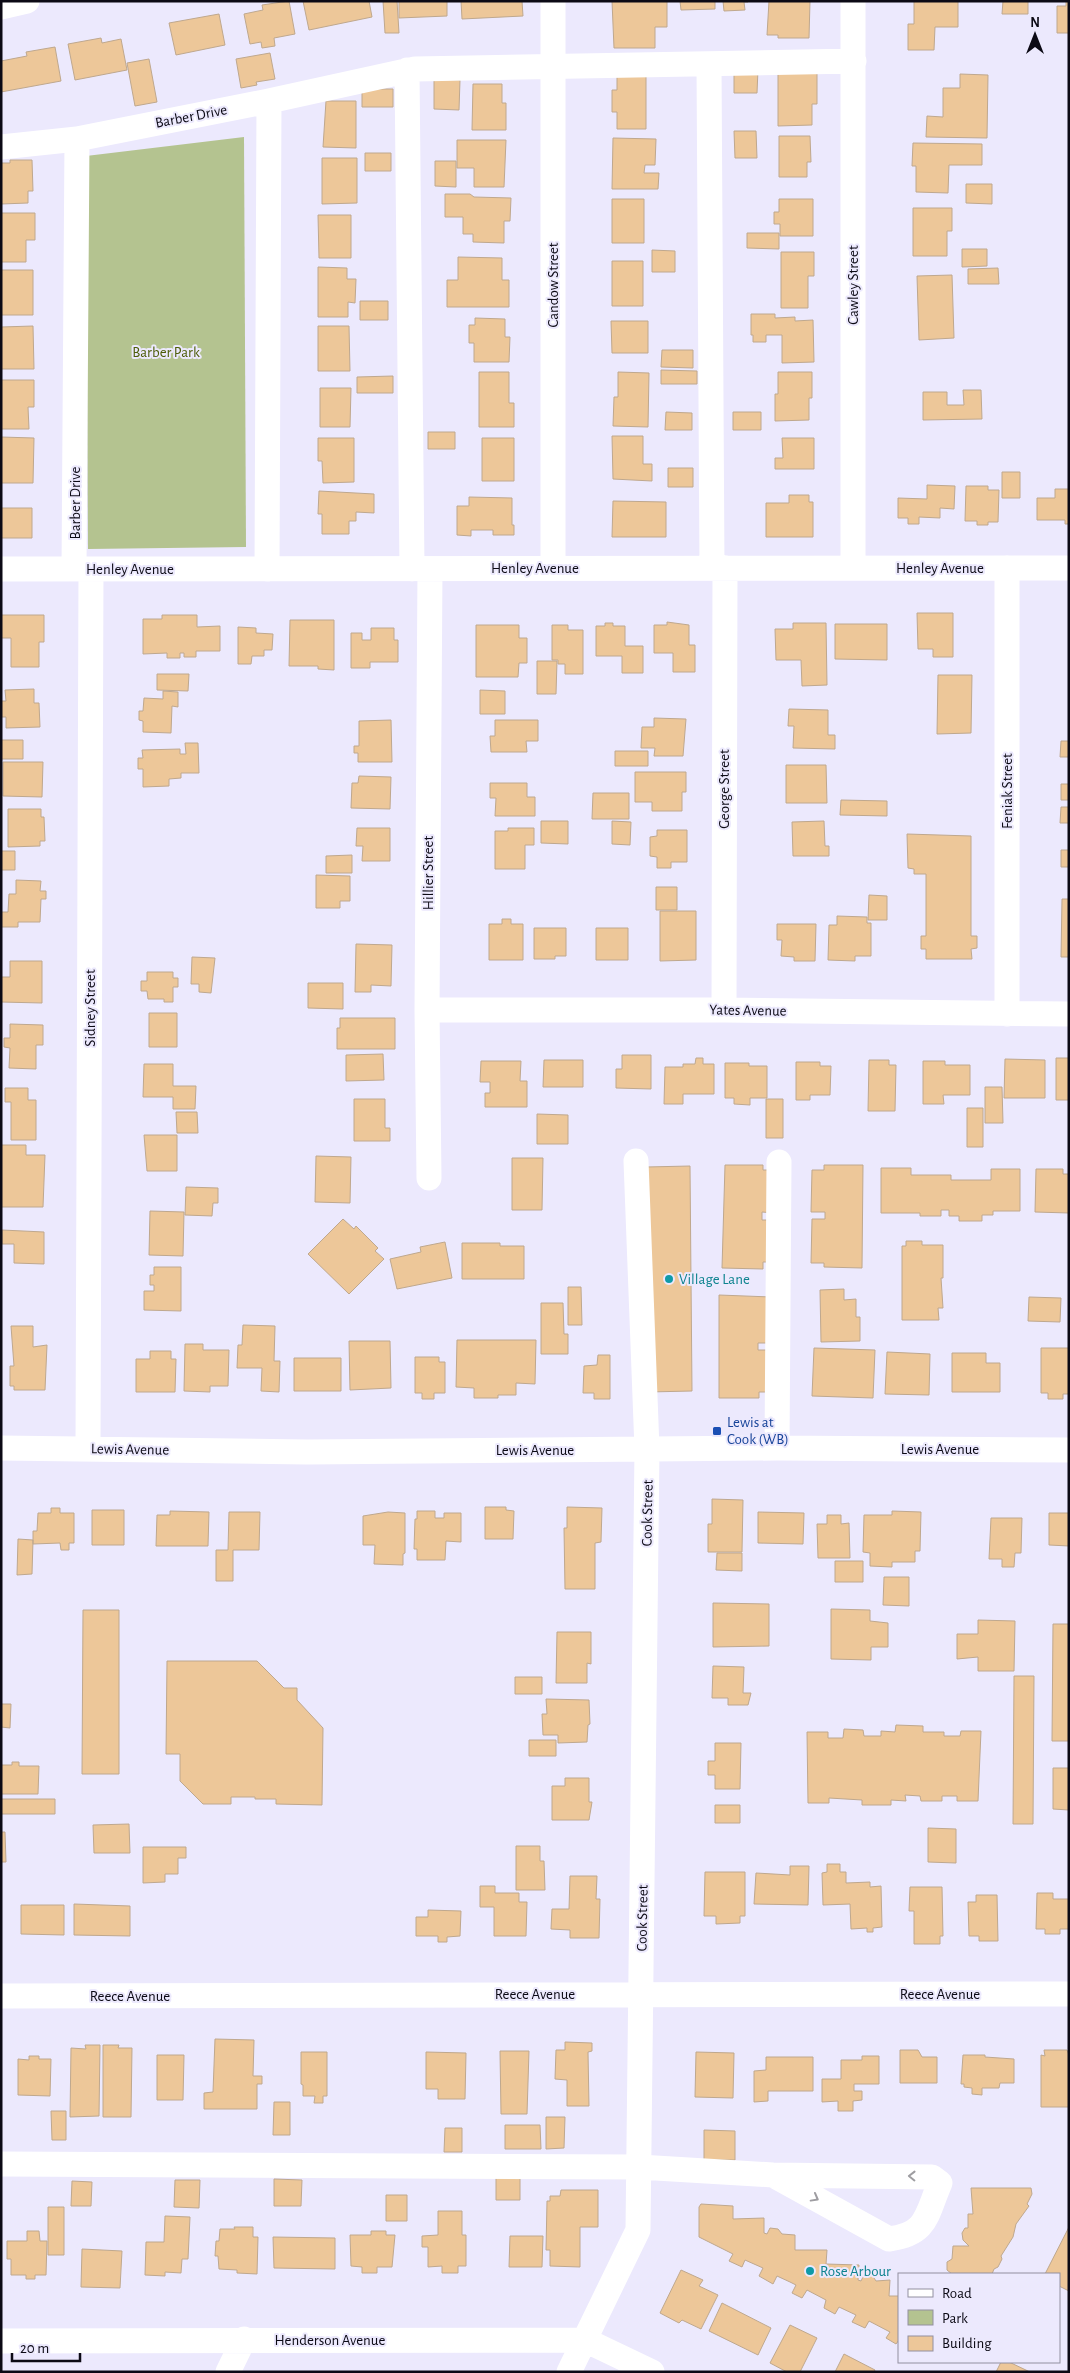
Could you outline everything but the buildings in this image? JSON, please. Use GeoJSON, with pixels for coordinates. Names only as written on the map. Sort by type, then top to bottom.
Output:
{"type":"FeatureCollection","features":[{"type":"Feature","properties":{"kind":"street"},"geometry":{"type":"LineString","coordinates":[[1,7],[27,1]]}},
{"type":"Feature","properties":{"kind":"street","name":"Candow Street"},"geometry":{"type":"LineString","coordinates":[[553,1],[553,568]]}},
{"type":"Feature","properties":{"kind":"street","name":"Cawley Street"},"geometry":{"type":"LineString","coordinates":[[853,1],[853,568]]}},
{"type":"Feature","properties":{"kind":"street","name":"Barber Drive"},"geometry":{"type":"LineString","coordinates":[[82,569],[77,139],[269,101],[407,70],[854,61]]}},
{"type":"Feature","properties":{"kind":"street","name":"George Street"},"geometry":{"type":"LineString","coordinates":[[709,64],[719,568],[724,1010]]}},
{"type":"Feature","properties":{"kind":"street","name":"Hillier Street"},"geometry":{"type":"LineString","coordinates":[[407,70],[421,569],[429,1178]]}},
{"type":"Feature","properties":{"kind":"street"},"geometry":{"type":"LineString","coordinates":[[267,569],[269,101]]}},
{"type":"Feature","properties":{"kind":"street"},"geometry":{"type":"LineString","coordinates":[[1,147],[77,139]]}},
{"type":"Feature","properties":{"kind":"street","name":"Feniak Street"},"geometry":{"type":"LineString","coordinates":[[1007,568],[1007,1014]]}},
{"type":"Feature","properties":{"kind":"street","name":"Henley Avenue"},"geometry":{"type":"LineString","coordinates":[[1,569],[1069,568]]}},
{"type":"Feature","properties":{"kind":"street","name":"Sidney Street"},"geometry":{"type":"LineString","coordinates":[[82,569],[88,1448]]}},
{"type":"Feature","properties":{"kind":"street","name":"Yates Avenue"},"geometry":{"type":"LineString","coordinates":[[427,1010],[724,1010],[1069,1014]]}},
{"type":"Feature","properties":{"kind":"street","name":"Cook Street"},"geometry":{"type":"LineString","coordinates":[[569,2372],[638,2230],[647,1449],[636,1161]]}},
{"type":"Feature","properties":{"kind":"street"},"geometry":{"type":"LineString","coordinates":[[778,1448],[779,1162]]}},
{"type":"Feature","properties":{"kind":"street","name":"Lewis Avenue"},"geometry":{"type":"LineString","coordinates":[[1,1448],[307,1452],[778,1448],[1069,1450]]}},
{"type":"Feature","properties":{"kind":"street","name":"Reece Avenue"},"geometry":{"type":"LineString","coordinates":[[1,1996],[1069,1994]]}},
{"type":"Feature","properties":{"kind":"street"},"geometry":{"type":"LineString","coordinates":[[1,2164],[639,2167],[772,2175],[932,2177],[940,2183],[922,2226],[908,2236],[889,2239],[772,2175]]}},
{"type":"Feature","properties":{"kind":"street"},"geometry":{"type":"LineString","coordinates":[[228,2372],[244,2339]]}},
{"type":"Feature","properties":{"kind":"street","name":"Henderson Avenue"},"geometry":{"type":"LineString","coordinates":[[1,2341],[244,2339],[585,2340],[652,2372]]}},
{"type":"Feature","properties":{"kind":"green space","name":"Barber Park"},"geometry":{"type":"Polygon","coordinates":[[[244,137],[246,547],[88,549],[86,156],[244,137]]]}},
{"type":"Feature","properties":{"kind":"place","name":"Village Lane"},"geometry":{"type":"Point","coordinates":[669,1279]}},
{"type":"Feature","properties":{"kind":"place","name":"Lewis at Cook (WB)"},"geometry":{"type":"Point","coordinates":[717,1431]}},
{"type":"Feature","properties":{"kind":"place","name":"Rose Arbour"},"geometry":{"type":"Point","coordinates":[810,2271]}}]}
